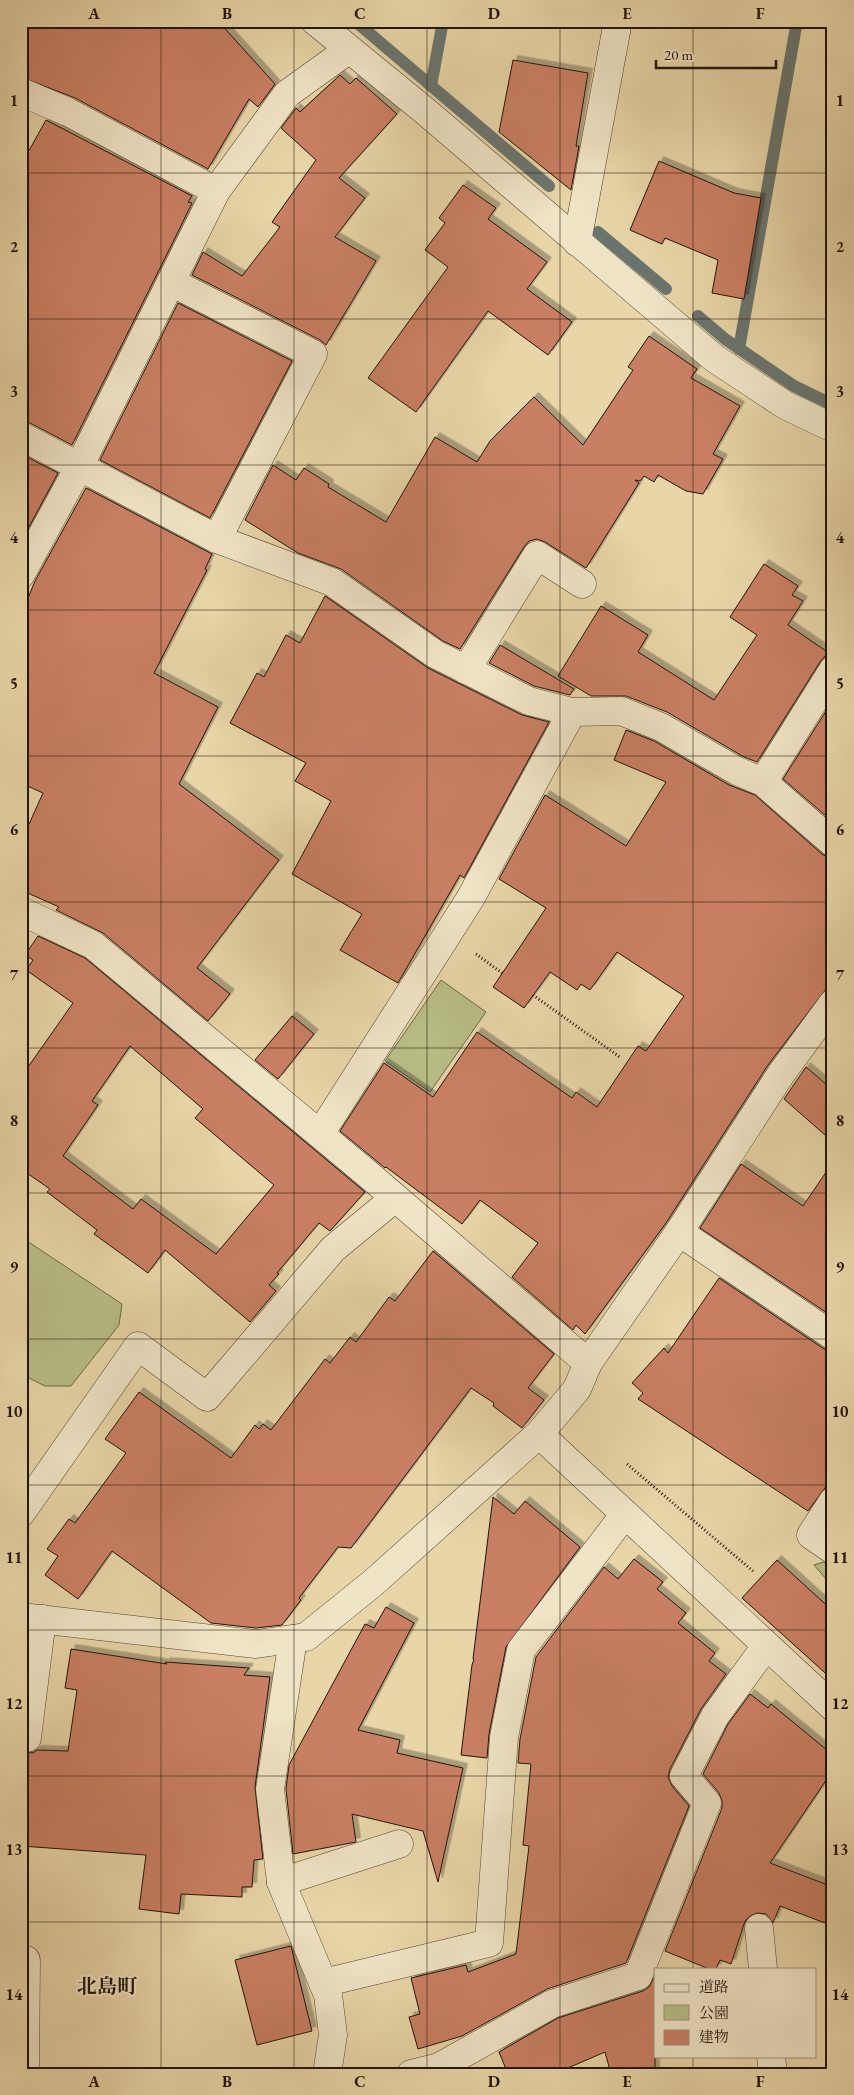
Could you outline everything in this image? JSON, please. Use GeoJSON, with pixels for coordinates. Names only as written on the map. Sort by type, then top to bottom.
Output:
{"type":"FeatureCollection","features":[{"type":"Feature","properties":{"kind":"street"},"geometry":{"type":"LineString","coordinates":[[315,21],[348,50],[425,111],[714,358],[785,405],[833,428]]}},
{"type":"Feature","properties":{"kind":"street"},"geometry":{"type":"LineString","coordinates":[[577,242],[618,21]]}},
{"type":"Feature","properties":{"kind":"street"},"geometry":{"type":"LineString","coordinates":[[21,574],[79,467],[216,191],[287,94],[348,50]]}},
{"type":"Feature","properties":{"kind":"street"},"geometry":{"type":"LineString","coordinates":[[21,92],[68,112],[216,191]]}},
{"type":"Feature","properties":{"kind":"street"},"geometry":{"type":"LineString","coordinates":[[171,282],[313,354],[217,539]]}},
{"type":"Feature","properties":{"kind":"street"},"geometry":{"type":"LineString","coordinates":[[21,436],[217,539],[332,582],[435,654],[529,701],[572,712],[622,711],[661,727],[737,771],[763,782],[833,843]]}},
{"type":"Feature","properties":{"kind":"street"},"geometry":{"type":"LineString","coordinates":[[466,670],[537,555],[582,584]]}},
{"type":"Feature","properties":{"kind":"street"},"geometry":{"type":"LineString","coordinates":[[763,782],[833,670]]}},
{"type":"Feature","properties":{"kind":"street"},"geometry":{"type":"LineString","coordinates":[[320,1134],[470,899],[572,712]]}},
{"type":"Feature","properties":{"kind":"street"},"geometry":{"type":"LineString","coordinates":[[21,911],[93,945],[320,1134],[588,1363]]}},
{"type":"Feature","properties":{"kind":"street"},"geometry":{"type":"LineString","coordinates":[[27,1738],[32,1618],[256,1644],[306,1637],[373,1583],[539,1434],[577,1389],[588,1363],[680,1232],[781,1074],[833,1003]]}},
{"type":"Feature","properties":{"kind":"street"},"geometry":{"type":"LineString","coordinates":[[21,1513],[138,1346],[207,1397],[332,1249],[395,1198]]}},
{"type":"Feature","properties":{"kind":"street"},"geometry":{"type":"LineString","coordinates":[[680,1232],[833,1336]]}},
{"type":"Feature","properties":{"kind":"street"},"geometry":{"type":"LineString","coordinates":[[539,1434],[833,1707]]}},
{"type":"Feature","properties":{"kind":"street"},"geometry":{"type":"LineString","coordinates":[[833,1501],[811,1535],[833,1550]]}},
{"type":"Feature","properties":{"kind":"street"},"geometry":{"type":"LineString","coordinates":[[323,1983],[489,1943],[504,1737],[521,1650],[625,1514]]}},
{"type":"Feature","properties":{"kind":"street"},"geometry":{"type":"LineString","coordinates":[[293,1639],[270,1789],[281,1882],[328,1995],[333,2035],[327,2074]]}},
{"type":"Feature","properties":{"kind":"street"},"geometry":{"type":"LineString","coordinates":[[411,2074],[439,2067],[552,2004],[638,1976],[707,1803],[684,1776],[715,1716],[766,1646]]}},
{"type":"Feature","properties":{"kind":"street"},"geometry":{"type":"LineString","coordinates":[[281,1882],[399,1844]]}},
{"type":"Feature","properties":{"kind":"street"},"geometry":{"type":"LineString","coordinates":[[759,1928],[763,1968]]}},
{"type":"Feature","properties":{"kind":"street"},"geometry":{"type":"LineString","coordinates":[[21,1959],[26,1960],[26,2074]]}},
{"type":"Feature","properties":{"kind":"street"},"geometry":{"type":"LineString","coordinates":[[771,2058],[773,2074]]}},
{"type":"Feature","properties":{"kind":"path"},"geometry":{"type":"LineString","coordinates":[[533,995],[621,1058]]}},
{"type":"Feature","properties":{"kind":"path"},"geometry":{"type":"LineString","coordinates":[[625,1463],[754,1572]]}},
{"type":"Feature","properties":{"kind":"green space"},"geometry":{"type":"Polygon","coordinates":[[[441,980],[486,1012],[430,1092],[385,1061],[441,980]]]}},
{"type":"Feature","properties":{"kind":"green space"},"geometry":{"type":"Polygon","coordinates":[[[21,1237],[122,1304],[119,1325],[71,1386],[45,1386],[21,1374],[21,1237]]]}},
{"type":"Feature","properties":{"kind":"green space"},"geometry":{"type":"Polygon","coordinates":[[[823,1562],[833,1567],[833,1587],[814,1565],[823,1562]]]}},
{"type":"Feature","properties":{"kind":"building"},"geometry":{"type":"Polygon","coordinates":[[[21,21],[218,21],[275,84],[258,107],[249,99],[208,169],[75,98],[21,77],[21,21]]]}},
{"type":"Feature","properties":{"kind":"building"},"geometry":{"type":"Polygon","coordinates":[[[513,60],[588,73],[576,146],[579,146],[571,190],[499,132],[513,60]]]}},
{"type":"Feature","properties":{"kind":"building"},"geometry":{"type":"Polygon","coordinates":[[[340,75],[350,84],[356,78],[397,114],[339,178],[365,198],[335,237],[376,261],[326,345],[320,340],[192,275],[203,252],[242,276],[280,227],[272,222],[316,160],[281,128],[296,108],[300,112],[340,75]]]}},
{"type":"Feature","properties":{"kind":"building"},"geometry":{"type":"Polygon","coordinates":[[[46,120],[192,196],[188,202],[192,203],[72,445],[28,422],[21,421],[21,165],[46,120]]]}},
{"type":"Feature","properties":{"kind":"building"},"geometry":{"type":"Polygon","coordinates":[[[659,161],[734,193],[761,198],[744,299],[712,293],[718,260],[665,238],[662,244],[630,230],[659,161]]]}},
{"type":"Feature","properties":{"kind":"building"},"geometry":{"type":"Polygon","coordinates":[[[463,185],[496,208],[488,219],[547,262],[527,289],[572,322],[548,355],[488,311],[416,412],[368,378],[448,267],[425,250],[445,223],[439,218],[463,185]]]}},
{"type":"Feature","properties":{"kind":"building"},"geometry":{"type":"Polygon","coordinates":[[[178,303],[292,361],[210,518],[100,460],[178,303]]]}},
{"type":"Feature","properties":{"kind":"building"},"geometry":{"type":"Polygon","coordinates":[[[649,336],[697,369],[691,378],[740,406],[713,454],[723,459],[703,494],[686,491],[658,475],[654,482],[644,476],[640,481],[635,480],[639,483],[586,568],[545,542],[537,539],[529,541],[460,649],[443,641],[341,569],[298,553],[245,520],[273,465],[296,480],[304,468],[329,484],[328,487],[386,522],[435,437],[477,462],[490,441],[534,397],[583,445],[633,370],[628,367],[649,336]]]}},
{"type":"Feature","properties":{"kind":"building"},"geometry":{"type":"Polygon","coordinates":[[[21,454],[58,473],[23,538],[21,537],[21,454]]]}},
{"type":"Feature","properties":{"kind":"building"},"geometry":{"type":"Polygon","coordinates":[[[86,488],[212,554],[205,569],[207,570],[154,673],[218,707],[179,784],[279,860],[197,968],[230,994],[208,1021],[103,933],[56,910],[59,907],[21,890],[21,842],[43,793],[21,783],[21,615],[35,581],[86,488]]]}},
{"type":"Feature","properties":{"kind":"building"},"geometry":{"type":"Polygon","coordinates":[[[764,564],[798,586],[792,595],[803,601],[788,625],[832,655],[825,656],[820,662],[757,762],[744,757],[667,712],[626,696],[591,696],[558,676],[601,606],[648,635],[638,652],[714,700],[757,635],[730,617],[764,564]]]}},
{"type":"Feature","properties":{"kind":"building"},"geometry":{"type":"Polygon","coordinates":[[[325,596],[428,668],[522,715],[549,722],[464,878],[460,875],[398,983],[340,950],[362,914],[292,874],[331,801],[295,781],[306,763],[230,723],[257,673],[264,677],[286,635],[300,643],[325,596]]]}},
{"type":"Feature","properties":{"kind":"building"},"geometry":{"type":"Polygon","coordinates":[[[500,645],[574,689],[570,695],[534,686],[489,663],[500,645]]]}},
{"type":"Feature","properties":{"kind":"building"},"geometry":{"type":"Polygon","coordinates":[[[833,700],[833,822],[783,779],[833,700]]]}},
{"type":"Feature","properties":{"kind":"building"},"geometry":{"type":"Polygon","coordinates":[[[626,730],[654,741],[729,785],[755,795],[823,855],[833,858],[833,980],[768,1065],[666,1223],[585,1334],[576,1325],[573,1330],[512,1277],[538,1243],[480,1200],[462,1224],[385,1168],[340,1131],[384,1063],[433,1097],[477,1032],[572,1098],[576,1092],[597,1107],[638,1046],[646,1051],[684,996],[617,952],[590,990],[581,984],[577,990],[550,972],[524,1008],[493,987],[546,908],[499,879],[545,795],[626,846],[666,782],[614,760],[626,730]]]}},
{"type":"Feature","properties":{"kind":"building"},"geometry":{"type":"Polygon","coordinates":[[[38,936],[85,958],[365,1192],[330,1231],[319,1223],[277,1273],[279,1274],[269,1285],[276,1291],[250,1322],[165,1250],[148,1273],[94,1234],[97,1230],[47,1192],[50,1189],[21,1169],[21,1077],[73,1003],[26,970],[33,960],[25,955],[38,936]],[[130,1046],[92,1101],[98,1105],[63,1156],[133,1209],[141,1199],[216,1254],[274,1185],[195,1118],[203,1109],[130,1046]]]}},
{"type":"Feature","properties":{"kind":"building"},"geometry":{"type":"Polygon","coordinates":[[[292,1016],[314,1034],[278,1079],[255,1060],[292,1016]]]}},
{"type":"Feature","properties":{"kind":"building"},"geometry":{"type":"Polygon","coordinates":[[[806,1067],[833,1090],[833,1142],[784,1099],[806,1067]]]}},
{"type":"Feature","properties":{"kind":"building"},"geometry":{"type":"Polygon","coordinates":[[[833,1162],[833,1317],[700,1228],[741,1164],[803,1206],[833,1162]]]}},
{"type":"Feature","properties":{"kind":"building"},"geometry":{"type":"Polygon","coordinates":[[[433,1251],[554,1354],[528,1388],[544,1400],[522,1428],[493,1406],[494,1403],[471,1388],[351,1548],[338,1547],[299,1598],[301,1600],[282,1625],[256,1628],[211,1623],[112,1551],[78,1599],[45,1575],[58,1556],[47,1549],[69,1519],[75,1523],[126,1453],[105,1439],[139,1392],[231,1458],[255,1425],[259,1429],[263,1424],[271,1430],[325,1359],[330,1363],[350,1337],[356,1342],[389,1297],[395,1301],[433,1251]]]}},
{"type":"Feature","properties":{"kind":"building"},"geometry":{"type":"Polygon","coordinates":[[[719,1278],[824,1349],[833,1351],[833,1477],[808,1511],[638,1399],[643,1393],[632,1383],[664,1348],[668,1353],[719,1278]]]}},
{"type":"Feature","properties":{"kind":"building"},"geometry":{"type":"Polygon","coordinates":[[[493,1497],[514,1514],[525,1501],[580,1547],[506,1647],[489,1734],[487,1758],[461,1755],[493,1497]]]}},
{"type":"Feature","properties":{"kind":"building"},"geometry":{"type":"Polygon","coordinates":[[[634,1559],[663,1582],[657,1589],[686,1613],[678,1623],[715,1653],[709,1661],[726,1674],[701,1709],[670,1769],[668,1777],[672,1786],[689,1806],[626,1963],[547,1989],[462,2036],[418,2049],[409,2017],[420,2014],[411,1978],[466,1965],[468,1972],[516,1954],[529,1846],[523,1845],[531,1764],[518,1763],[520,1739],[536,1657],[604,1567],[618,1579],[634,1559]]]}},
{"type":"Feature","properties":{"kind":"building"},"geometry":{"type":"Polygon","coordinates":[[[777,1560],[833,1611],[833,1680],[742,1598],[777,1560]]]}},
{"type":"Feature","properties":{"kind":"building"},"geometry":{"type":"Polygon","coordinates":[[[386,1607],[414,1623],[358,1730],[400,1740],[397,1753],[463,1768],[438,1882],[423,1831],[352,1814],[356,1842],[293,1854],[286,1789],[289,1765],[365,1624],[374,1628],[386,1607]]]}},
{"type":"Feature","properties":{"kind":"building"},"geometry":{"type":"Polygon","coordinates":[[[71,1649],[167,1664],[165,1662],[249,1668],[244,1675],[270,1677],[255,1787],[263,1859],[254,1860],[252,1887],[242,1887],[242,1897],[181,1894],[179,1914],[139,1909],[146,1855],[21,1846],[21,1752],[33,1753],[37,1750],[68,1751],[77,1690],[65,1688],[71,1649]]]}},
{"type":"Feature","properties":{"kind":"building"},"geometry":{"type":"Polygon","coordinates":[[[750,1694],[768,1708],[771,1704],[833,1755],[833,1770],[770,1863],[833,1887],[833,1926],[780,1906],[773,1923],[766,1914],[757,1913],[745,1921],[731,1964],[720,1960],[716,1968],[707,1968],[665,1951],[722,1808],[719,1793],[703,1774],[728,1724],[750,1694]]]}},
{"type":"Feature","properties":{"kind":"building"},"geometry":{"type":"Polygon","coordinates":[[[291,1946],[312,2031],[257,2045],[235,1960],[291,1946]]]}},
{"type":"Feature","properties":{"kind":"building"},"geometry":{"type":"Polygon","coordinates":[[[654,1977],[655,2074],[611,2074],[605,2052],[554,2074],[508,2074],[499,2052],[558,2018],[643,1991],[649,1987],[654,1977]]]}},
{"type":"Feature","properties":{"kind":"waterway"},"geometry":{"type":"LineString","coordinates":[[355,21],[549,186]]}},
{"type":"Feature","properties":{"kind":"waterway"},"geometry":{"type":"LineString","coordinates":[[431,86],[443,21]]}},
{"type":"Feature","properties":{"kind":"waterway"},"geometry":{"type":"LineString","coordinates":[[739,349],[797,21]]}},
{"type":"Feature","properties":{"kind":"waterway"},"geometry":{"type":"LineString","coordinates":[[598,232],[666,289]]}},
{"type":"Feature","properties":{"kind":"waterway"},"geometry":{"type":"LineString","coordinates":[[698,316],[725,339],[794,386],[833,405]]}},
{"type":"Feature","properties":{"kind":"district","name":"北島町"},"geometry":{"type":"Point","coordinates":[107,1986]}}]}
